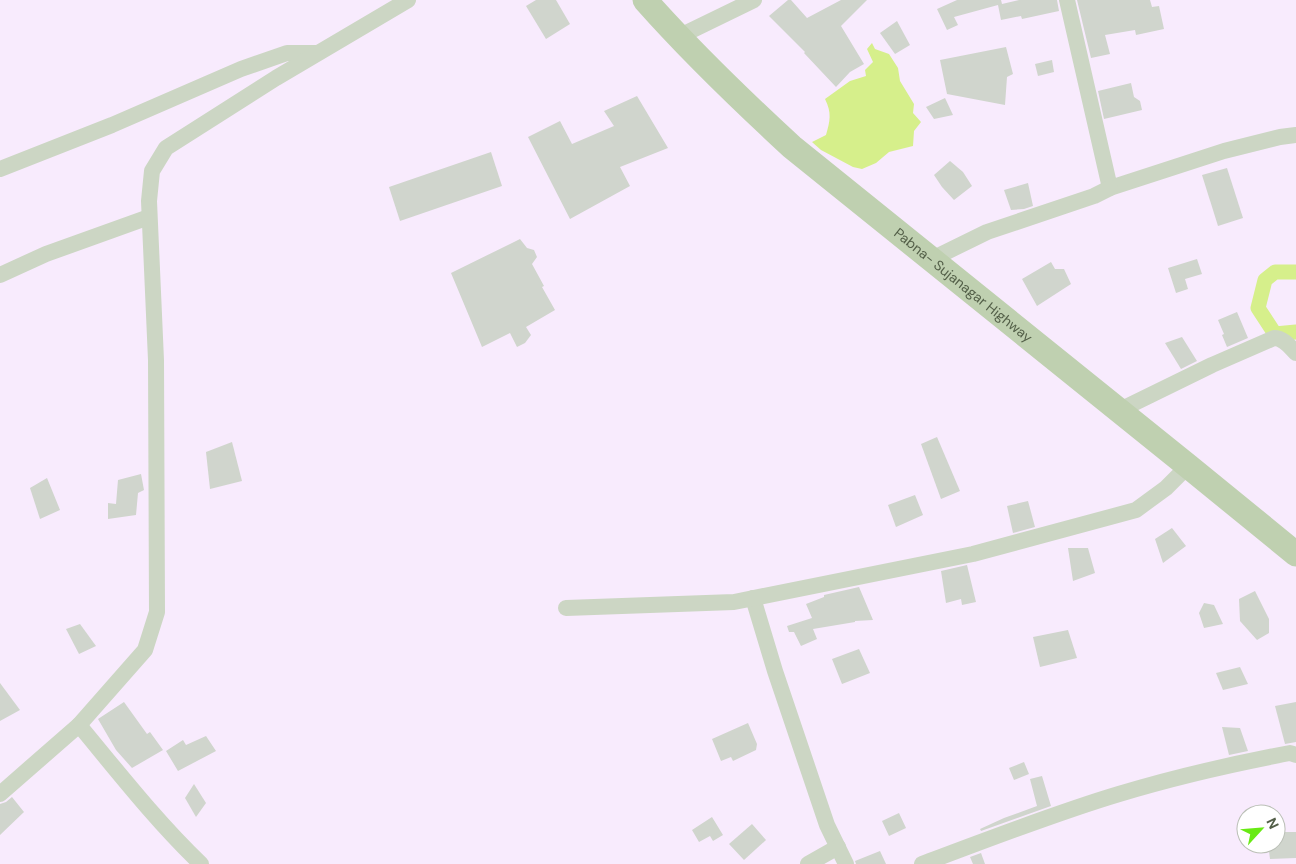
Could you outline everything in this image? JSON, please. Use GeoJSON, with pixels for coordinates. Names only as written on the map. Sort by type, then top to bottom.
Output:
{"type":"FeatureCollection","features":[{"type":"Feature","properties":{"kind":"main road","name":"Pabna- Sujanagar Highway"},"geometry":{"type":"LineString","coordinates":[[644,0],[739,98],[792,147],[1296,554]]}},
{"type":"Feature","properties":{"kind":"street"},"geometry":{"type":"LineString","coordinates":[[0,794],[79,725],[145,650],[156,612],[156,360],[149,201],[152,171],[166,148],[276,78],[408,0]]}},
{"type":"Feature","properties":{"kind":"street"},"geometry":{"type":"LineString","coordinates":[[678,37],[754,0]]}},
{"type":"Feature","properties":{"kind":"street"},"geometry":{"type":"LineString","coordinates":[[1066,0],[1110,188]]}},
{"type":"Feature","properties":{"kind":"street"},"geometry":{"type":"LineString","coordinates":[[0,169],[112,125],[241,69],[287,53],[319,53]]}},
{"type":"Feature","properties":{"kind":"street"},"geometry":{"type":"LineString","coordinates":[[932,260],[987,232],[1094,196],[1110,188],[1224,151],[1280,137],[1296,135]]}},
{"type":"Feature","properties":{"kind":"street"},"geometry":{"type":"LineString","coordinates":[[0,275],[46,254],[150,217]]}},
{"type":"Feature","properties":{"kind":"street"},"geometry":{"type":"LineString","coordinates":[[1120,410],[1212,365],[1274,338],[1283,340],[1296,353]]}},
{"type":"Feature","properties":{"kind":"street"},"geometry":{"type":"LineString","coordinates":[[566,608],[734,602],[973,554],[1136,510],[1166,488],[1188,466]]}},
{"type":"Feature","properties":{"kind":"street"},"geometry":{"type":"LineString","coordinates":[[753,598],[775,671],[827,825],[846,864]]}},
{"type":"Feature","properties":{"kind":"street"},"geometry":{"type":"LineString","coordinates":[[79,725],[184,848],[201,864]]}},
{"type":"Feature","properties":{"kind":"street"},"geometry":{"type":"LineString","coordinates":[[922,864],[1029,824],[1119,794],[1219,767],[1290,753],[1296,755]]}},
{"type":"Feature","properties":{"kind":"street"},"geometry":{"type":"LineString","coordinates":[[808,864],[838,847]]}},
{"type":"Feature","properties":{"kind":"shaded area"},"geometry":{"type":"Polygon","coordinates":[[[0,0],[1296,0],[1296,864],[0,864],[0,0]]]}},
{"type":"Feature","properties":{"kind":"shaded area"},"geometry":{"type":"Polygon","coordinates":[[[872,43],[875,49],[889,54],[898,68],[900,81],[914,104],[913,113],[921,122],[914,131],[913,146],[889,152],[876,163],[862,169],[853,167],[821,150],[812,142],[826,135],[830,117],[825,99],[850,81],[866,76],[865,70],[873,62],[867,49],[872,43]]]}},
{"type":"Feature","properties":{"kind":"building"},"geometry":{"type":"Polygon","coordinates":[[[536,0],[556,0],[570,24],[546,39],[526,6],[536,0]]]}},
{"type":"Feature","properties":{"kind":"building"},"geometry":{"type":"Polygon","coordinates":[[[788,0],[791,0],[807,18],[841,0],[867,0],[841,26],[864,64],[850,72],[836,87],[769,16],[788,0]]]}},
{"type":"Feature","properties":{"kind":"building"},"geometry":{"type":"Polygon","coordinates":[[[957,0],[1001,0],[1002,4],[1019,0],[1057,0],[1059,11],[1022,19],[1021,16],[1001,20],[998,5],[954,17],[958,25],[947,30],[937,9],[957,0]]]}},
{"type":"Feature","properties":{"kind":"building"},"geometry":{"type":"Polygon","coordinates":[[[1077,0],[1150,0],[1152,7],[1159,6],[1164,29],[1136,35],[1135,30],[1105,35],[1110,54],[1091,58],[1077,0]]]}},
{"type":"Feature","properties":{"kind":"building"},"geometry":{"type":"Polygon","coordinates":[[[897,21],[910,45],[895,54],[880,33],[897,21]]]}},
{"type":"Feature","properties":{"kind":"building"},"geometry":{"type":"Polygon","coordinates":[[[1006,47],[1013,74],[1007,77],[1005,105],[947,94],[940,60],[1006,47]]]}},
{"type":"Feature","properties":{"kind":"building"},"geometry":{"type":"Polygon","coordinates":[[[1052,60],[1054,72],[1038,76],[1035,64],[1052,60]]]}},
{"type":"Feature","properties":{"kind":"building"},"geometry":{"type":"Polygon","coordinates":[[[1131,83],[1134,97],[1140,101],[1142,110],[1104,119],[1098,91],[1131,83]]]}},
{"type":"Feature","properties":{"kind":"building"},"geometry":{"type":"Polygon","coordinates":[[[637,96],[668,148],[620,167],[630,186],[570,219],[528,137],[560,121],[572,144],[614,126],[604,111],[637,96]]]}},
{"type":"Feature","properties":{"kind":"building"},"geometry":{"type":"Polygon","coordinates":[[[945,98],[953,115],[934,119],[926,107],[945,98]]]}},
{"type":"Feature","properties":{"kind":"building"},"geometry":{"type":"Polygon","coordinates":[[[491,152],[502,186],[400,221],[389,187],[491,152]]]}},
{"type":"Feature","properties":{"kind":"building"},"geometry":{"type":"Polygon","coordinates":[[[950,161],[963,172],[972,186],[954,200],[934,175],[950,161]]]}},
{"type":"Feature","properties":{"kind":"building"},"geometry":{"type":"Polygon","coordinates":[[[1227,168],[1243,218],[1218,226],[1202,175],[1227,168]]]}},
{"type":"Feature","properties":{"kind":"building"},"geometry":{"type":"Polygon","coordinates":[[[1028,183],[1033,206],[1011,210],[1004,190],[1028,183]]]}},
{"type":"Feature","properties":{"kind":"building"},"geometry":{"type":"Polygon","coordinates":[[[520,239],[527,248],[534,250],[537,257],[532,264],[555,310],[526,327],[531,335],[525,343],[517,347],[510,333],[482,347],[451,273],[520,239]]]}},
{"type":"Feature","properties":{"kind":"building"},"geometry":{"type":"Polygon","coordinates":[[[1197,259],[1202,274],[1185,279],[1188,289],[1176,293],[1168,268],[1197,259]]]}},
{"type":"Feature","properties":{"kind":"building"},"geometry":{"type":"Polygon","coordinates":[[[1051,262],[1055,269],[1064,269],[1071,284],[1037,306],[1022,279],[1051,262]]]}},
{"type":"Feature","properties":{"kind":"building"},"geometry":{"type":"Polygon","coordinates":[[[1237,312],[1248,338],[1227,347],[1218,320],[1237,312]]]}},
{"type":"Feature","properties":{"kind":"building"},"geometry":{"type":"Polygon","coordinates":[[[1182,337],[1197,361],[1181,369],[1165,343],[1182,337]]]}},
{"type":"Feature","properties":{"kind":"building"},"geometry":{"type":"Polygon","coordinates":[[[937,437],[960,491],[941,499],[921,444],[937,437]]]}},
{"type":"Feature","properties":{"kind":"building"},"geometry":{"type":"Polygon","coordinates":[[[232,442],[242,481],[210,489],[206,452],[232,442]]]}},
{"type":"Feature","properties":{"kind":"building"},"geometry":{"type":"Polygon","coordinates":[[[141,474],[144,490],[138,493],[136,515],[108,519],[108,503],[116,504],[118,480],[141,474]]]}},
{"type":"Feature","properties":{"kind":"building"},"geometry":{"type":"Polygon","coordinates":[[[47,478],[60,510],[40,519],[30,488],[47,478]]]}},
{"type":"Feature","properties":{"kind":"building"},"geometry":{"type":"Polygon","coordinates":[[[915,495],[923,515],[896,527],[888,505],[915,495]]]}},
{"type":"Feature","properties":{"kind":"building"},"geometry":{"type":"Polygon","coordinates":[[[1028,501],[1035,527],[1013,533],[1007,506],[1028,501]]]}},
{"type":"Feature","properties":{"kind":"building"},"geometry":{"type":"Polygon","coordinates":[[[1172,528],[1186,546],[1163,563],[1155,539],[1172,528]]]}},
{"type":"Feature","properties":{"kind":"building"},"geometry":{"type":"Polygon","coordinates":[[[1068,548],[1088,548],[1095,573],[1073,581],[1068,548]]]}},
{"type":"Feature","properties":{"kind":"building"},"geometry":{"type":"Polygon","coordinates":[[[967,565],[976,602],[962,605],[961,599],[946,603],[941,571],[967,565]]]}},
{"type":"Feature","properties":{"kind":"building"},"geometry":{"type":"Polygon","coordinates":[[[859,587],[873,620],[855,621],[813,629],[817,639],[801,646],[794,632],[789,632],[787,626],[812,618],[806,604],[824,597],[824,595],[859,587]]]}},
{"type":"Feature","properties":{"kind":"building"},"geometry":{"type":"Polygon","coordinates":[[[1255,591],[1269,619],[1269,633],[1257,640],[1240,621],[1239,599],[1255,591]]]}},
{"type":"Feature","properties":{"kind":"building"},"geometry":{"type":"Polygon","coordinates":[[[1204,603],[1214,605],[1223,624],[1204,628],[1199,613],[1204,603]]]}},
{"type":"Feature","properties":{"kind":"building"},"geometry":{"type":"Polygon","coordinates":[[[80,624],[96,646],[79,654],[66,629],[80,624]]]}},
{"type":"Feature","properties":{"kind":"building"},"geometry":{"type":"Polygon","coordinates":[[[1068,630],[1077,658],[1040,667],[1033,637],[1068,630]]]}},
{"type":"Feature","properties":{"kind":"building"},"geometry":{"type":"Polygon","coordinates":[[[859,649],[870,673],[842,684],[832,659],[859,649]]]}},
{"type":"Feature","properties":{"kind":"building"},"geometry":{"type":"Polygon","coordinates":[[[1240,667],[1248,684],[1223,690],[1216,673],[1240,667]]]}},
{"type":"Feature","properties":{"kind":"building"},"geometry":{"type":"Polygon","coordinates":[[[0,683],[20,710],[0,721],[0,683]]]}},
{"type":"Feature","properties":{"kind":"building"},"geometry":{"type":"Polygon","coordinates":[[[124,702],[147,734],[150,732],[163,750],[132,768],[116,750],[98,719],[124,702]]]}},
{"type":"Feature","properties":{"kind":"building"},"geometry":{"type":"Polygon","coordinates":[[[1296,702],[1296,742],[1285,744],[1275,706],[1296,702]]]}},
{"type":"Feature","properties":{"kind":"building"},"geometry":{"type":"Polygon","coordinates":[[[748,723],[757,744],[756,750],[733,761],[731,757],[721,761],[712,739],[748,723]]]}},
{"type":"Feature","properties":{"kind":"building"},"geometry":{"type":"Polygon","coordinates":[[[1222,727],[1240,728],[1248,751],[1229,755],[1222,727]]]}},
{"type":"Feature","properties":{"kind":"building"},"geometry":{"type":"Polygon","coordinates":[[[206,736],[216,751],[178,771],[166,751],[183,740],[186,745],[206,736]]]}},
{"type":"Feature","properties":{"kind":"building"},"geometry":{"type":"Polygon","coordinates":[[[1024,762],[1029,774],[1014,780],[1009,768],[1024,762]]]}},
{"type":"Feature","properties":{"kind":"building"},"geometry":{"type":"Polygon","coordinates":[[[1042,776],[1051,806],[981,831],[980,829],[1004,818],[1037,806],[1030,779],[1042,776]]]}},
{"type":"Feature","properties":{"kind":"building"},"geometry":{"type":"Polygon","coordinates":[[[194,784],[206,803],[196,817],[185,798],[194,784]]]}},
{"type":"Feature","properties":{"kind":"building"},"geometry":{"type":"Polygon","coordinates":[[[12,797],[24,812],[0,835],[0,804],[12,797]]]}},
{"type":"Feature","properties":{"kind":"building"},"geometry":{"type":"Polygon","coordinates":[[[899,813],[906,828],[889,836],[882,821],[899,813]]]}},
{"type":"Feature","properties":{"kind":"building"},"geometry":{"type":"Polygon","coordinates":[[[712,817],[723,835],[713,841],[710,836],[699,842],[692,830],[712,817]]]}},
{"type":"Feature","properties":{"kind":"building"},"geometry":{"type":"Polygon","coordinates":[[[752,824],[766,840],[744,860],[729,844],[752,824]]]}},
{"type":"Feature","properties":{"kind":"building"},"geometry":{"type":"Polygon","coordinates":[[[1286,832],[1296,832],[1296,858],[1270,859],[1269,854],[1286,854],[1286,832]]]}},
{"type":"Feature","properties":{"kind":"building"},"geometry":{"type":"Polygon","coordinates":[[[880,851],[886,864],[856,864],[855,861],[880,851]]]}},
{"type":"Feature","properties":{"kind":"building"},"geometry":{"type":"Polygon","coordinates":[[[981,853],[985,864],[973,864],[970,857],[981,853]]]}},
{"type":"Feature","properties":{"kind":"waterway"},"geometry":{"type":"LineString","coordinates":[[1296,272],[1275,272],[1265,280],[1258,308],[1275,334],[1296,332]]}}]}
